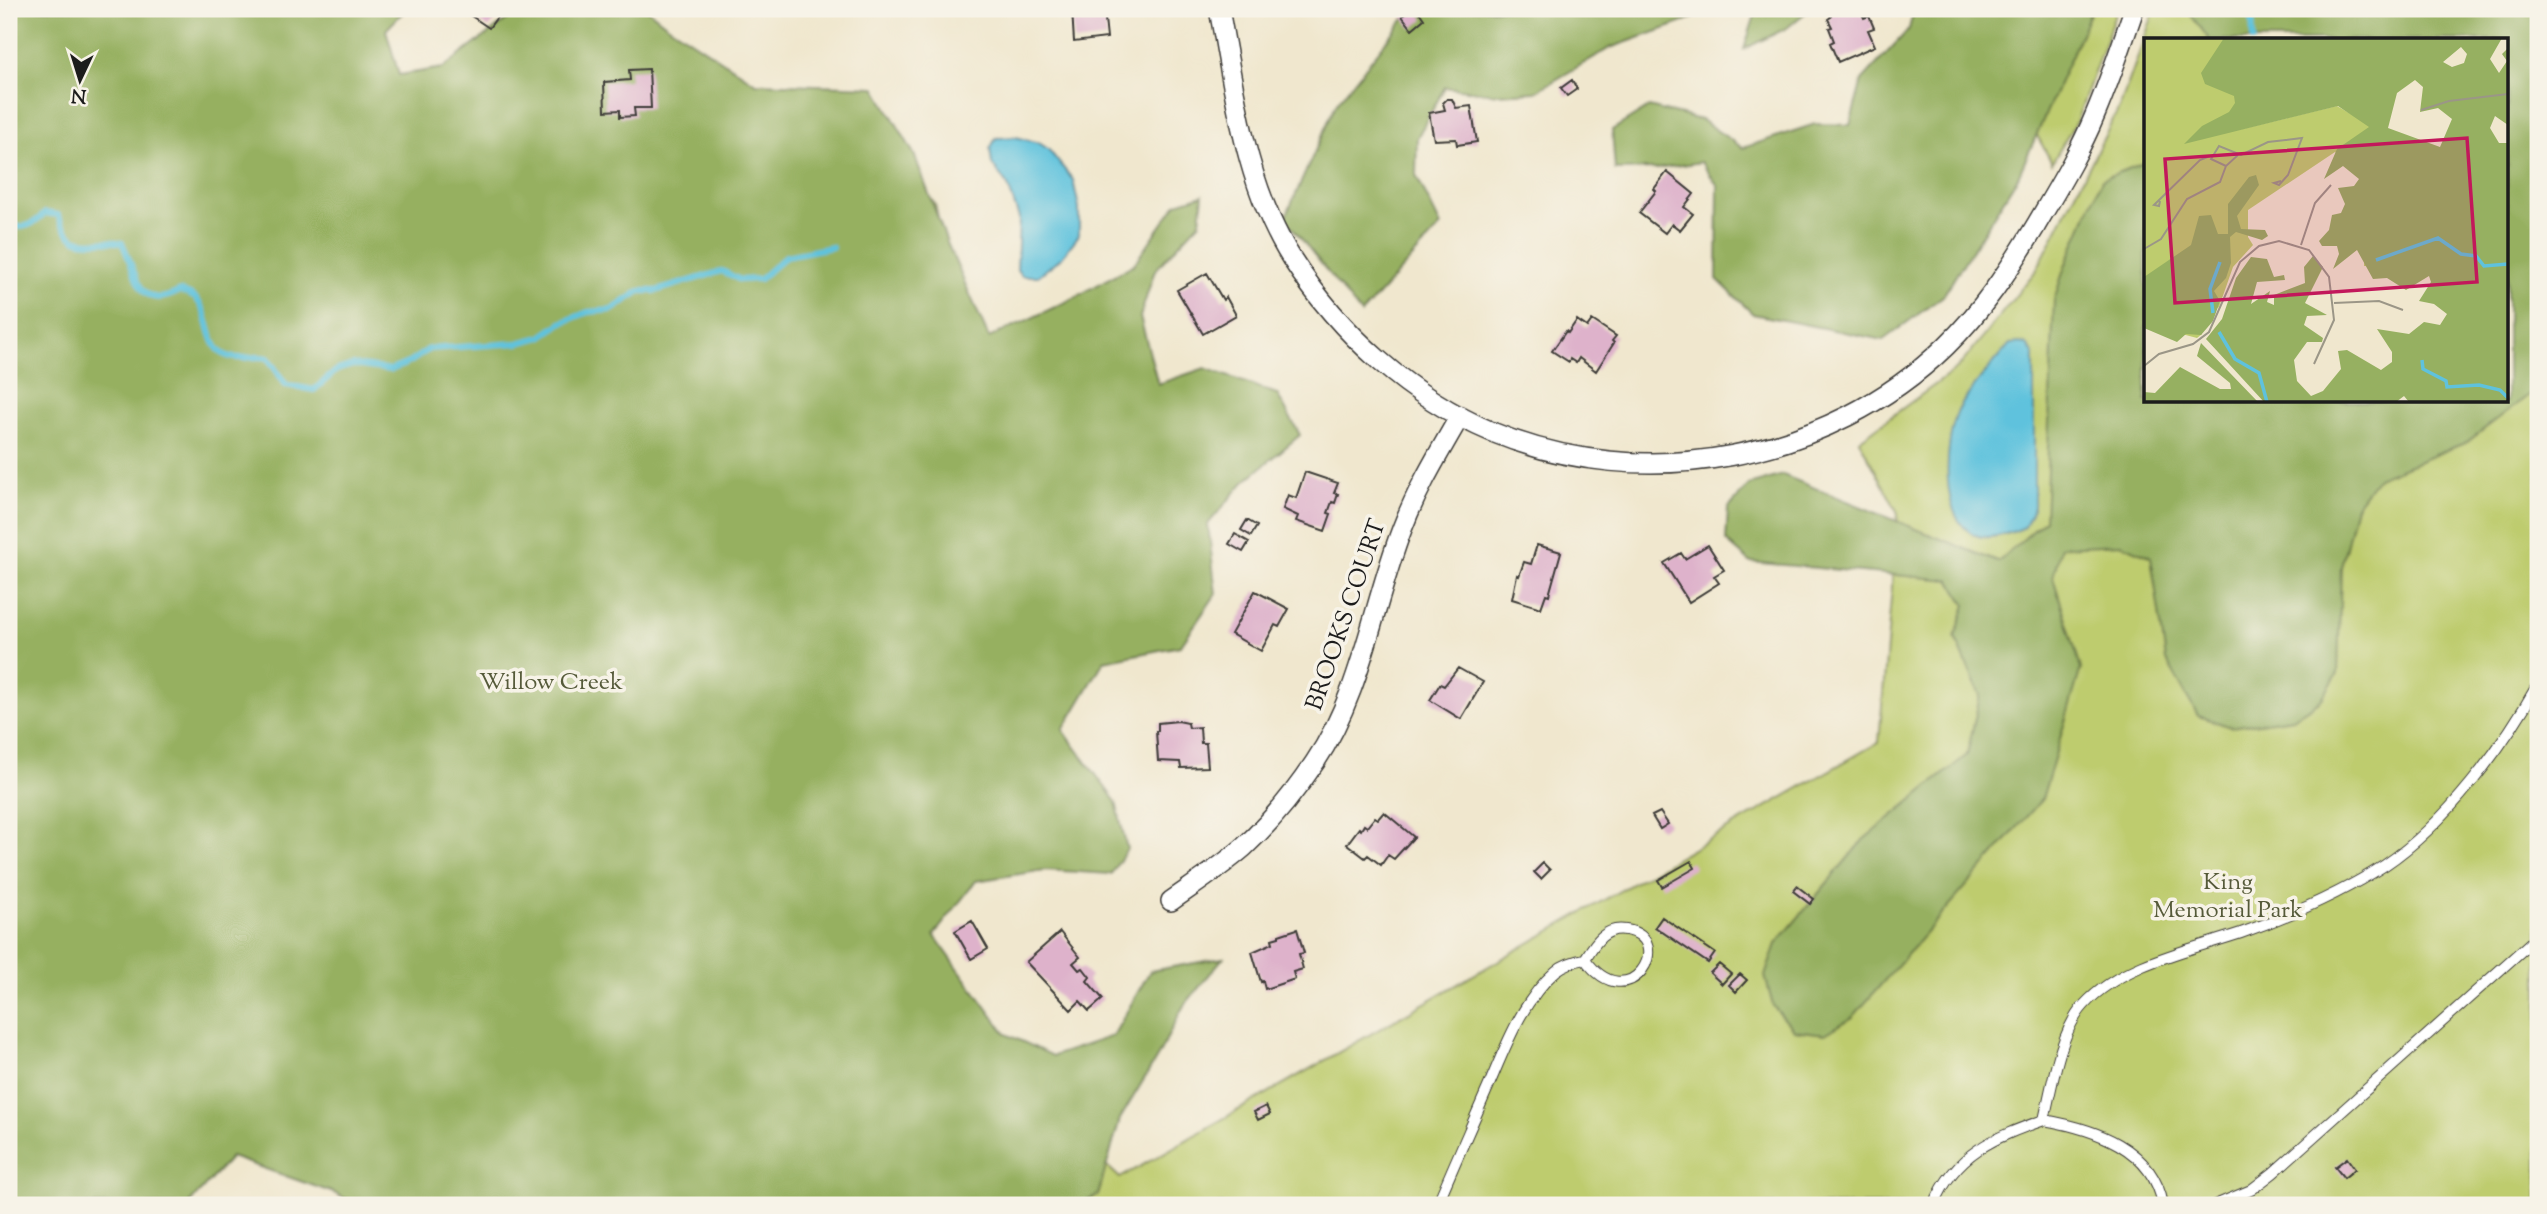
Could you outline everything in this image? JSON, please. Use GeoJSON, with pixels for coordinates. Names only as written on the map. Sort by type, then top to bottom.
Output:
{"type":"FeatureCollection","features":[{"type":"Feature","properties":{"kind":"street"},"geometry":{"type":"LineString","coordinates":[[1219,9],[1241,127],[1268,212],[1290,257],[1321,300],[1356,341],[1390,370],[1460,416],[1493,432],[1541,448],[1590,458],[1640,463],[1694,462],[1757,451],[1812,434],[1860,410],[1907,380],[1946,346],[1982,308],[2013,264],[2070,166],[2094,118],[2134,9]]}},
{"type":"Feature","properties":{"kind":"street","name":"BROOKS COURT"},"geometry":{"type":"LineString","coordinates":[[1171,901],[1244,848],[1316,761],[1342,713],[1362,664],[1401,530],[1419,490],[1460,416]]}},
{"type":"Feature","properties":{"kind":"lane"},"geometry":{"type":"LineString","coordinates":[[2044,1120],[2068,1033],[2082,1007],[2101,988],[2129,972],[2286,917],[2338,892],[2387,863],[2429,828],[2462,792],[2520,717],[2538,684]]}},
{"type":"Feature","properties":{"kind":"lane"},"geometry":{"type":"LineString","coordinates":[[1437,1205],[1525,1008],[1556,971],[1569,963],[1585,959],[1597,941],[1610,931],[1623,929],[1636,932],[1644,939],[1649,951],[1648,961],[1641,973],[1634,980],[1623,983],[1608,979],[1593,970],[1585,959]]}},
{"type":"Feature","properties":{"kind":"lane"},"geometry":{"type":"LineString","coordinates":[[2215,1205],[2251,1190],[2273,1172],[2538,936]]}},
{"type":"Feature","properties":{"kind":"lane"},"geometry":{"type":"LineString","coordinates":[[1928,1205],[1934,1205],[1942,1185],[1959,1164],[1982,1147],[2012,1131],[2044,1120],[2094,1133],[2134,1155],[2150,1170],[2160,1187],[2163,1205]]}},
{"type":"Feature","properties":{"kind":"green space","name":"King Memorial Park"},"geometry":{"type":"Polygon","coordinates":[[[9,9],[372,135],[913,180],[935,204],[942,238],[880,954],[1120,1178],[1879,742],[1898,513],[1859,440],[1958,368],[2037,269],[2120,106],[2144,39],[2144,402],[2508,402],[2508,38],[2145,38],[2155,9],[2538,9],[2538,1205],[559,1205],[9,9]]]}},
{"type":"Feature","properties":{"kind":"green space","name":"Willow Creek"},"geometry":{"type":"Polygon","coordinates":[[[9,9],[406,9],[386,30],[399,75],[443,68],[521,9],[647,9],[756,83],[875,87],[914,154],[948,245],[989,338],[1074,298],[1134,264],[1177,203],[1203,195],[1200,222],[1155,270],[1140,317],[1158,384],[1205,368],[1277,394],[1300,435],[1244,482],[1208,524],[1216,594],[1180,646],[1104,661],[1063,730],[1116,802],[1127,849],[1111,874],[1045,870],[976,881],[934,935],[1006,1034],[1053,1056],[1113,1036],[1150,971],[1223,958],[1183,1007],[1158,1056],[1120,1119],[1098,1195],[1079,1205],[358,1205],[334,1193],[231,1157],[188,1205],[9,1205],[9,9]]]}},
{"type":"Feature","properties":{"kind":"green space"},"geometry":{"type":"Polygon","coordinates":[[[1412,9],[1714,9],[1610,48],[1535,92],[1495,94],[1445,87],[1417,138],[1416,175],[1441,226],[1361,314],[1285,218],[1336,104],[1412,9]]]}},
{"type":"Feature","properties":{"kind":"green space"},"geometry":{"type":"Polygon","coordinates":[[[1757,9],[1810,9],[1787,28],[1744,49],[1757,9]]]}},
{"type":"Feature","properties":{"kind":"green space"},"geometry":{"type":"Polygon","coordinates":[[[1914,9],[2092,9],[2018,177],[1943,296],[1883,340],[1753,314],[1717,279],[1718,186],[1701,162],[1657,169],[1615,170],[1612,130],[1649,107],[1701,120],[1743,148],[1815,124],[1850,125],[1862,80],[1909,29],[1914,9]]]}},
{"type":"Feature","properties":{"kind":"green space"},"geometry":{"type":"Polygon","coordinates":[[[1994,9],[2117,9],[2077,120],[2052,163],[2003,73],[1994,9]]]}},
{"type":"Feature","properties":{"kind":"green space"},"geometry":{"type":"Polygon","coordinates":[[[2186,9],[2538,9],[2538,388],[2467,442],[2377,478],[2356,506],[2341,567],[2338,673],[2321,700],[2293,718],[2231,727],[2198,716],[2166,660],[2151,557],[2122,544],[2061,547],[2053,577],[2081,668],[2042,799],[1853,1017],[1825,1034],[1794,1030],[1773,1006],[1765,976],[1776,944],[1863,840],[1967,755],[1980,695],[1955,637],[1966,605],[1950,580],[1750,562],[1726,541],[1728,509],[1749,485],[1783,475],[1998,562],[2045,520],[2054,300],[2065,266],[2102,179],[2144,163],[2144,402],[2508,402],[2508,38],[2208,38],[2186,9]]]}},
{"type":"Feature","properties":{"kind":"water"},"geometry":{"type":"Polygon","coordinates":[[[1016,137],[1039,143],[1048,149],[1073,180],[1079,208],[1079,235],[1061,258],[1038,276],[1022,276],[1017,270],[1019,218],[1008,186],[992,164],[990,149],[996,138],[1016,137]]]}},
{"type":"Feature","properties":{"kind":"water"},"geometry":{"type":"Polygon","coordinates":[[[2010,344],[2027,345],[2034,354],[2034,507],[2025,527],[1999,536],[1979,536],[1962,525],[1950,496],[1948,460],[1953,426],[1961,406],[1981,378],[2010,344]]]}},
{"type":"Feature","properties":{"kind":"building"},"geometry":{"type":"Polygon","coordinates":[[[461,9],[503,9],[489,28],[461,9]]]}},
{"type":"Feature","properties":{"kind":"building"},"geometry":{"type":"Polygon","coordinates":[[[1072,9],[1104,9],[1107,38],[1074,42],[1072,9]]]}},
{"type":"Feature","properties":{"kind":"building"},"geometry":{"type":"Polygon","coordinates":[[[1412,9],[1417,9],[1424,19],[1412,29],[1402,16],[1412,9]]]}},
{"type":"Feature","properties":{"kind":"building"},"geometry":{"type":"Polygon","coordinates":[[[1827,9],[1860,9],[1864,18],[1869,16],[1874,28],[1868,30],[1875,46],[1838,62],[1830,43],[1834,41],[1829,28],[1832,27],[1828,19],[1831,17],[1827,9]]]}},
{"type":"Feature","properties":{"kind":"building"},"geometry":{"type":"Polygon","coordinates":[[[649,69],[651,108],[634,108],[635,116],[620,117],[620,110],[605,111],[604,82],[630,80],[629,70],[649,69]]]}},
{"type":"Feature","properties":{"kind":"building"},"geometry":{"type":"Polygon","coordinates":[[[1572,80],[1577,89],[1567,96],[1561,88],[1572,80]]]}},
{"type":"Feature","properties":{"kind":"building"},"geometry":{"type":"Polygon","coordinates":[[[1452,99],[1456,108],[1471,106],[1477,142],[1457,145],[1456,139],[1434,140],[1429,113],[1445,110],[1443,103],[1452,99]]]}},
{"type":"Feature","properties":{"kind":"building"},"geometry":{"type":"Polygon","coordinates":[[[1667,172],[1694,194],[1684,207],[1693,214],[1680,230],[1672,224],[1665,233],[1639,213],[1667,172]]]}},
{"type":"Feature","properties":{"kind":"building"},"geometry":{"type":"Polygon","coordinates":[[[1207,273],[1223,300],[1226,297],[1236,315],[1203,334],[1177,290],[1207,273]]]}},
{"type":"Feature","properties":{"kind":"building"},"geometry":{"type":"Polygon","coordinates":[[[1577,320],[1587,327],[1592,320],[1616,336],[1596,371],[1579,358],[1576,363],[1570,359],[1569,362],[1552,351],[1577,320]]]}},
{"type":"Feature","properties":{"kind":"building"},"geometry":{"type":"Polygon","coordinates":[[[1305,472],[1338,483],[1334,493],[1338,494],[1328,513],[1331,514],[1325,531],[1296,521],[1298,516],[1283,509],[1288,495],[1296,498],[1305,472]]]}},
{"type":"Feature","properties":{"kind":"building"},"geometry":{"type":"Polygon","coordinates":[[[1247,520],[1257,526],[1251,536],[1241,530],[1247,520]]]}},
{"type":"Feature","properties":{"kind":"building"},"geometry":{"type":"Polygon","coordinates":[[[1235,534],[1249,542],[1243,552],[1229,544],[1235,534]]]}},
{"type":"Feature","properties":{"kind":"building"},"geometry":{"type":"Polygon","coordinates":[[[1537,545],[1561,552],[1549,595],[1546,594],[1541,608],[1512,599],[1517,575],[1519,576],[1524,562],[1531,564],[1537,545]]]}},
{"type":"Feature","properties":{"kind":"building"},"geometry":{"type":"Polygon","coordinates":[[[1708,545],[1724,570],[1714,576],[1719,583],[1689,602],[1664,563],[1681,553],[1685,559],[1708,545]]]}},
{"type":"Feature","properties":{"kind":"building"},"geometry":{"type":"Polygon","coordinates":[[[1255,591],[1289,609],[1279,627],[1275,625],[1261,651],[1231,634],[1255,591]]]}},
{"type":"Feature","properties":{"kind":"building"},"geometry":{"type":"Polygon","coordinates":[[[1458,668],[1483,682],[1461,719],[1430,700],[1440,684],[1444,686],[1458,668]]]}},
{"type":"Feature","properties":{"kind":"building"},"geometry":{"type":"Polygon","coordinates":[[[1158,723],[1188,723],[1189,728],[1200,727],[1201,743],[1206,743],[1208,767],[1181,768],[1180,762],[1158,761],[1158,723]]]}},
{"type":"Feature","properties":{"kind":"building"},"geometry":{"type":"Polygon","coordinates":[[[1384,812],[1414,837],[1394,859],[1388,855],[1381,865],[1368,855],[1365,858],[1347,844],[1359,828],[1361,830],[1364,825],[1367,827],[1375,817],[1378,819],[1384,812]]]}},
{"type":"Feature","properties":{"kind":"building"},"geometry":{"type":"Polygon","coordinates":[[[1660,812],[1668,824],[1660,829],[1652,816],[1660,812]]]}},
{"type":"Feature","properties":{"kind":"building"},"geometry":{"type":"Polygon","coordinates":[[[1691,861],[1695,868],[1662,887],[1658,880],[1691,861]]]}},
{"type":"Feature","properties":{"kind":"building"},"geometry":{"type":"Polygon","coordinates":[[[1543,863],[1550,870],[1541,879],[1534,872],[1543,863]]]}},
{"type":"Feature","properties":{"kind":"building"},"geometry":{"type":"Polygon","coordinates":[[[1797,886],[1814,899],[1810,904],[1793,891],[1797,886]]]}},
{"type":"Feature","properties":{"kind":"building"},"geometry":{"type":"Polygon","coordinates":[[[1662,917],[1715,953],[1708,963],[1655,927],[1662,917]]]}},
{"type":"Feature","properties":{"kind":"building"},"geometry":{"type":"Polygon","coordinates":[[[972,921],[988,949],[971,959],[955,931],[972,921]]]}},
{"type":"Feature","properties":{"kind":"building"},"geometry":{"type":"Polygon","coordinates":[[[1297,929],[1304,953],[1299,954],[1303,969],[1293,972],[1295,979],[1265,989],[1252,952],[1273,943],[1272,939],[1279,935],[1297,929]]]}},
{"type":"Feature","properties":{"kind":"building"},"geometry":{"type":"Polygon","coordinates":[[[1060,932],[1080,957],[1073,963],[1079,970],[1083,968],[1090,977],[1087,981],[1103,999],[1089,1011],[1080,1001],[1071,1010],[1026,962],[1060,932]]]}},
{"type":"Feature","properties":{"kind":"building"},"geometry":{"type":"Polygon","coordinates":[[[1719,964],[1731,974],[1722,984],[1710,973],[1719,964]]]}},
{"type":"Feature","properties":{"kind":"building"},"geometry":{"type":"Polygon","coordinates":[[[1740,974],[1747,980],[1736,992],[1729,985],[1740,974]]]}},
{"type":"Feature","properties":{"kind":"building"},"geometry":{"type":"Polygon","coordinates":[[[1266,1106],[1270,1114],[1258,1120],[1254,1112],[1266,1106]]]}},
{"type":"Feature","properties":{"kind":"building"},"geometry":{"type":"Polygon","coordinates":[[[2347,1158],[2355,1169],[2344,1178],[2335,1167],[2347,1158]]]}},
{"type":"Feature","properties":{"kind":"waterway"},"geometry":{"type":"LineString","coordinates":[[2252,9],[2253,38]]}},
{"type":"Feature","properties":{"kind":"waterway"},"geometry":{"type":"LineString","coordinates":[[9,225],[29,225],[45,213],[58,215],[64,227],[76,239],[122,243],[136,277],[147,294],[155,298],[180,291],[195,298],[204,311],[215,344],[225,355],[236,358],[268,358],[286,385],[314,390],[337,370],[353,365],[391,370],[410,362],[429,349],[518,343],[541,337],[561,323],[588,312],[612,310],[640,291],[656,291],[722,271],[740,280],[760,279],[786,256],[832,247]]}}]}
